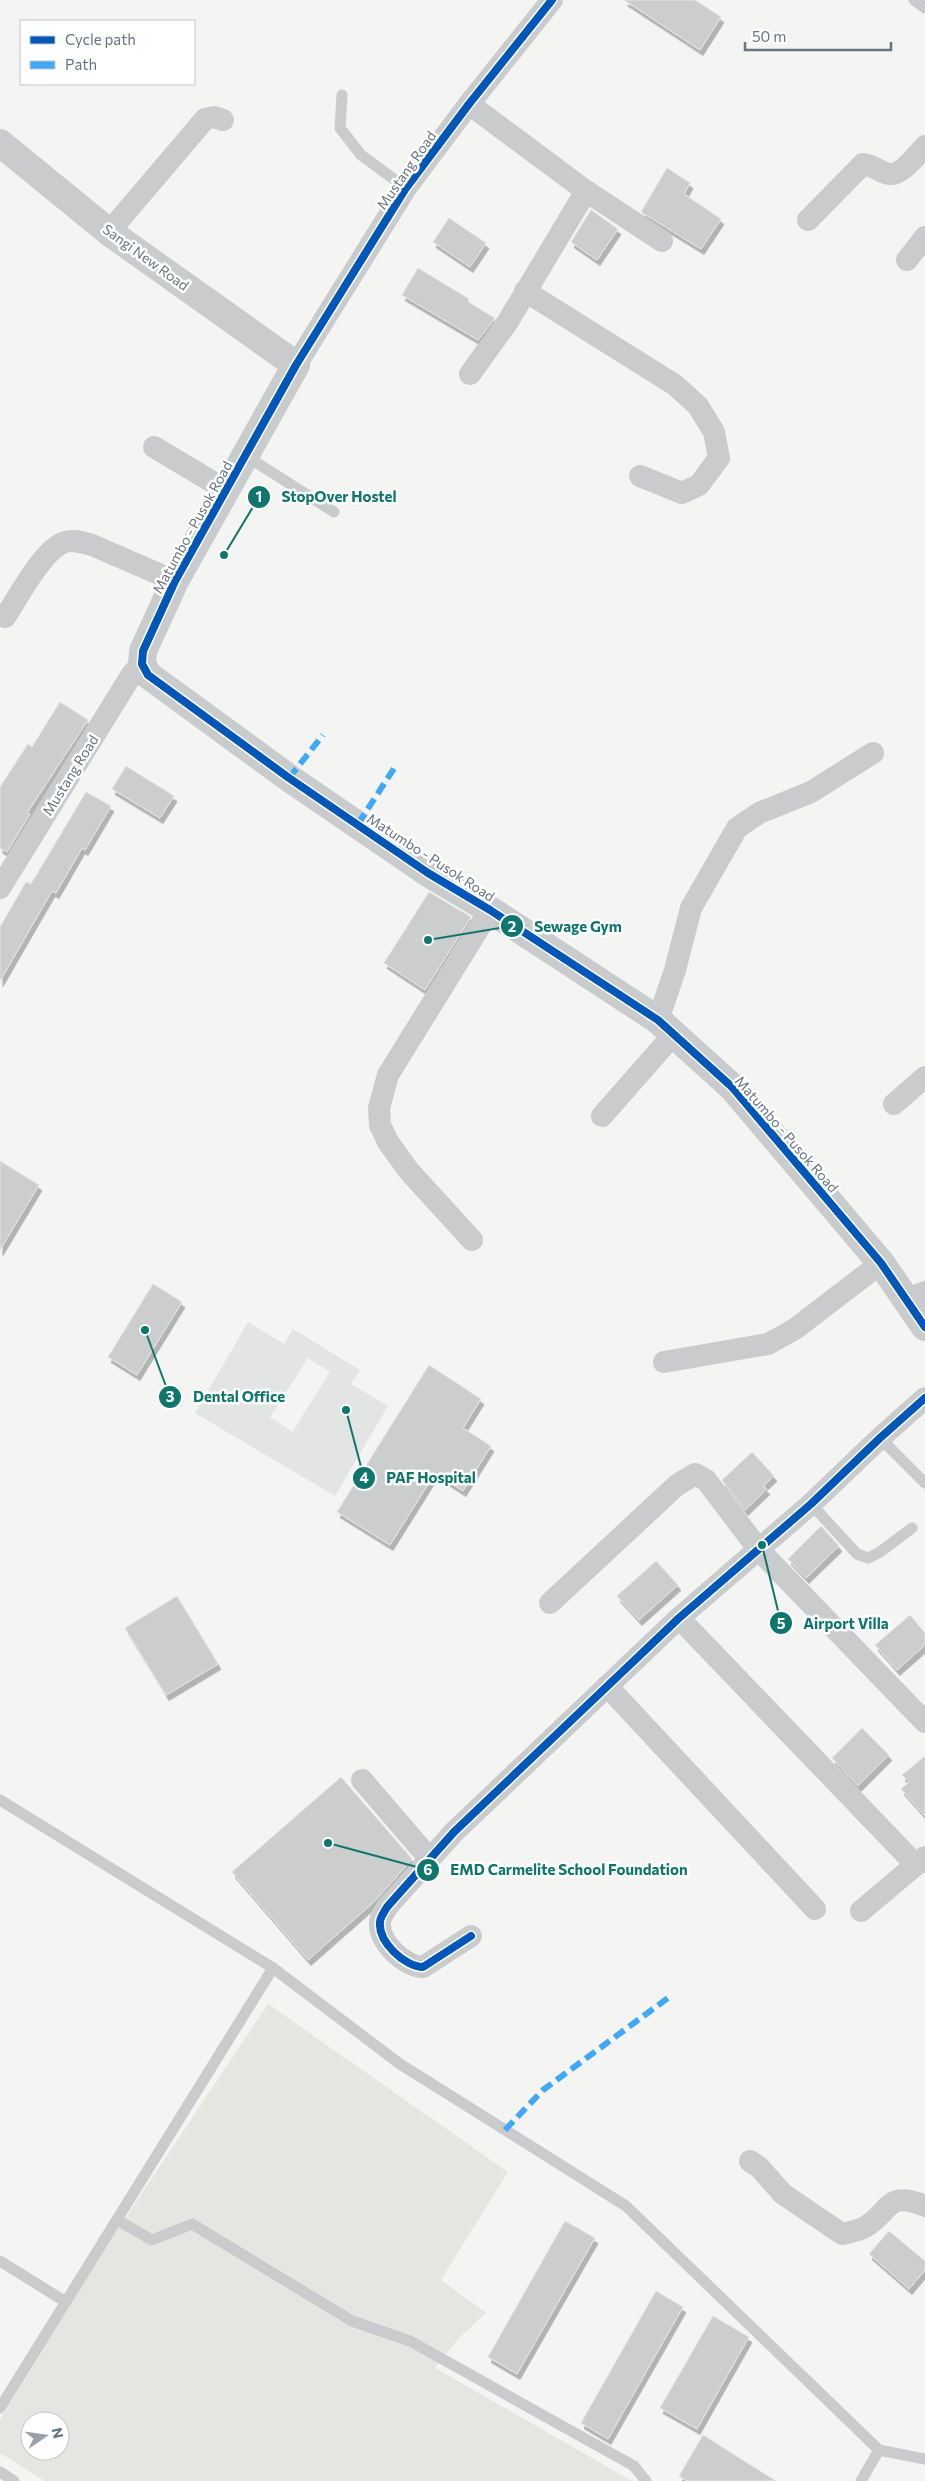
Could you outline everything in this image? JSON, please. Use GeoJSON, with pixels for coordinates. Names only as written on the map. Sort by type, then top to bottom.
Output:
{"type":"FeatureCollection","features":[{"type":"Feature","properties":{"kind":"street","name":"Mustang Road"},"geometry":{"type":"LineString","coordinates":[[296,364],[406,188],[469,104],[552,0]]}},
{"type":"Feature","properties":{"kind":"street"},"geometry":{"type":"LineString","coordinates":[[469,104],[586,191],[662,241]]}},
{"type":"Feature","properties":{"kind":"street"},"geometry":{"type":"LineString","coordinates":[[109,232],[202,121],[214,116],[223,120]]}},
{"type":"Feature","properties":{"kind":"street","name":"Sangi New Road"},"geometry":{"type":"LineString","coordinates":[[0,143],[109,232],[296,364]]}},
{"type":"Feature","properties":{"kind":"street"},"geometry":{"type":"LineString","coordinates":[[808,220],[842,183],[863,164],[871,165],[888,174],[898,173],[925,146]]}},
{"type":"Feature","properties":{"kind":"street"},"geometry":{"type":"LineString","coordinates":[[470,374],[503,330],[586,191]]}},
{"type":"Feature","properties":{"kind":"street"},"geometry":{"type":"LineString","coordinates":[[907,260],[925,237]]}},
{"type":"Feature","properties":{"kind":"street"},"geometry":{"type":"LineString","coordinates":[[525,291],[674,385],[698,406],[714,432],[719,458],[699,486],[682,493],[640,476]]}},
{"type":"Feature","properties":{"kind":"street","name":"Matumbo - Pusok Road"},"geometry":{"type":"LineString","coordinates":[[296,364],[175,581],[143,651],[142,664],[148,674],[288,778],[428,873],[490,910],[666,1027],[732,1087],[881,1263],[916,1295],[925,1327]]}},
{"type":"Feature","properties":{"kind":"street"},"geometry":{"type":"LineString","coordinates":[[154,447],[226,490]]}},
{"type":"Feature","properties":{"kind":"street"},"geometry":{"type":"LineString","coordinates":[[5,617],[48,554],[65,542],[80,541],[92,545],[175,581]]}},
{"type":"Feature","properties":{"kind":"street","name":"Mustang Road"},"geometry":{"type":"LineString","coordinates":[[0,888],[132,674],[142,664]]}},
{"type":"Feature","properties":{"kind":"street"},"geometry":{"type":"LineString","coordinates":[[602,1116],[666,1027],[675,970],[691,908],[737,828],[759,813],[811,792],[873,753]]}},
{"type":"Feature","properties":{"kind":"street"},"geometry":{"type":"LineString","coordinates":[[472,1240],[409,1172],[393,1150],[380,1125],[379,1108],[388,1075],[490,910]]}},
{"type":"Feature","properties":{"kind":"street"},"geometry":{"type":"LineString","coordinates":[[894,1104],[925,1077]]}},
{"type":"Feature","properties":{"kind":"street"},"geometry":{"type":"LineString","coordinates":[[664,1362],[768,1344],[794,1329],[881,1263]]}},
{"type":"Feature","properties":{"kind":"street"},"geometry":{"type":"LineString","coordinates":[[471,1936],[424,1967],[415,1967],[407,1962],[383,1938],[380,1921],[387,1907],[429,1858],[607,1686],[679,1618],[811,1504],[925,1398]]}},
{"type":"Feature","properties":{"kind":"street"},"geometry":{"type":"LineString","coordinates":[[550,1603],[677,1485],[695,1474],[706,1480],[759,1550],[925,1722]]}},
{"type":"Feature","properties":{"kind":"street"},"geometry":{"type":"LineString","coordinates":[[679,1618],[920,1861],[861,1911]]}},
{"type":"Feature","properties":{"kind":"street"},"geometry":{"type":"LineString","coordinates":[[607,1686],[815,1909]]}},
{"type":"Feature","properties":{"kind":"street"},"geometry":{"type":"LineString","coordinates":[[362,1780],[429,1858]]}},
{"type":"Feature","properties":{"kind":"street"},"geometry":{"type":"LineString","coordinates":[[750,2161],[759,2167],[783,2194],[842,2234],[866,2226],[893,2202],[911,2200],[925,2206]]}},
{"type":"Feature","properties":{"kind":"lane"},"geometry":{"type":"LineString","coordinates":[[914,0],[925,8]]}},
{"type":"Feature","properties":{"kind":"lane"},"geometry":{"type":"LineString","coordinates":[[342,95],[340,128],[361,155],[406,188]]}},
{"type":"Feature","properties":{"kind":"lane"},"geometry":{"type":"LineString","coordinates":[[246,456],[334,512]]}},
{"type":"Feature","properties":{"kind":"lane"},"geometry":{"type":"LineString","coordinates":[[880,1438],[925,1483]]}},
{"type":"Feature","properties":{"kind":"lane"},"geometry":{"type":"LineString","coordinates":[[811,1504],[858,1554],[868,1558],[880,1552],[912,1528]]}},
{"type":"Feature","properties":{"kind":"lane"},"geometry":{"type":"LineString","coordinates":[[0,1800],[273,1968],[400,2064],[626,2206],[879,2450],[925,2459]]}},
{"type":"Feature","properties":{"kind":"lane"},"geometry":{"type":"LineString","coordinates":[[0,2408],[273,1968]]}},
{"type":"Feature","properties":{"kind":"lane"},"geometry":{"type":"LineString","coordinates":[[117,2220],[152,2240],[192,2224],[352,2321],[410,2341],[634,2466],[646,2481]]}},
{"type":"Feature","properties":{"kind":"lane"},"geometry":{"type":"LineString","coordinates":[[0,2261],[66,2302]]}},
{"type":"Feature","properties":{"kind":"lane"},"geometry":{"type":"LineString","coordinates":[[861,2481],[879,2450]]}},
{"type":"Feature","properties":{"kind":"lane"},"geometry":{"type":"LineString","coordinates":[[0,2472],[14,2481]]}},
{"type":"Feature","properties":{"kind":"shaded area"},"geometry":{"type":"Polygon","coordinates":[[[248,1322],[284,1344],[293,1329],[360,1370],[351,1384],[388,1406],[335,1496],[195,1413],[248,1322]],[[308,1358],[270,1417],[292,1432],[330,1372],[308,1358]]]}},
{"type":"Feature","properties":{"kind":"shaded area"},"geometry":{"type":"Polygon","coordinates":[[[268,2004],[508,2172],[441,2280],[486,2313],[458,2339],[435,2368],[632,2481],[45,2481],[0,2453],[0,2420],[106,2247],[268,2004]]]}},
{"type":"Feature","properties":{"kind":"building"},"geometry":{"type":"Polygon","coordinates":[[[624,0],[695,0],[721,17],[700,50],[624,0]]]}},
{"type":"Feature","properties":{"kind":"building"},"geometry":{"type":"Polygon","coordinates":[[[667,168],[690,183],[684,194],[721,219],[701,249],[641,212],[667,168]]]}},
{"type":"Feature","properties":{"kind":"building"},"geometry":{"type":"Polygon","coordinates":[[[591,210],[618,229],[597,260],[571,242],[591,210]]]}},
{"type":"Feature","properties":{"kind":"building"},"geometry":{"type":"Polygon","coordinates":[[[449,218],[486,243],[470,267],[433,242],[449,218]]]}},
{"type":"Feature","properties":{"kind":"building"},"geometry":{"type":"Polygon","coordinates":[[[418,268],[469,299],[468,302],[495,318],[478,340],[402,295],[418,268]]]}},
{"type":"Feature","properties":{"kind":"building"},"geometry":{"type":"Polygon","coordinates":[[[60,702],[88,720],[27,813],[30,814],[7,852],[0,848],[0,787],[28,744],[32,747],[60,702]]]}},
{"type":"Feature","properties":{"kind":"building"},"geometry":{"type":"Polygon","coordinates":[[[126,766],[174,796],[160,818],[112,789],[126,766]]]}},
{"type":"Feature","properties":{"kind":"building"},"geometry":{"type":"Polygon","coordinates":[[[86,792],[111,806],[85,850],[82,848],[56,893],[52,891],[0,981],[0,927],[26,882],[31,884],[86,792]]]}},
{"type":"Feature","properties":{"kind":"building"},"geometry":{"type":"Polygon","coordinates":[[[429,892],[471,917],[425,990],[384,963],[429,892]]]}},
{"type":"Feature","properties":{"kind":"building"},"geometry":{"type":"Polygon","coordinates":[[[0,1161],[39,1185],[0,1250],[0,1161]]]}},
{"type":"Feature","properties":{"kind":"building"},"geometry":{"type":"Polygon","coordinates":[[[153,1284],[182,1302],[137,1375],[108,1357],[153,1284]]]}},
{"type":"Feature","properties":{"kind":"building"},"geometry":{"type":"Polygon","coordinates":[[[429,1365],[481,1399],[463,1428],[491,1446],[463,1491],[435,1473],[390,1545],[337,1512],[429,1365]]]}},
{"type":"Feature","properties":{"kind":"building"},"geometry":{"type":"Polygon","coordinates":[[[752,1452],[774,1476],[763,1486],[767,1489],[745,1510],[722,1480],[752,1452]]]}},
{"type":"Feature","properties":{"kind":"building"},"geometry":{"type":"Polygon","coordinates":[[[821,1526],[839,1546],[806,1578],[788,1559],[821,1526]]]}},
{"type":"Feature","properties":{"kind":"building"},"geometry":{"type":"Polygon","coordinates":[[[656,1561],[678,1585],[639,1620],[617,1596],[656,1561]]]}},
{"type":"Feature","properties":{"kind":"building"},"geometry":{"type":"Polygon","coordinates":[[[177,1596],[218,1664],[166,1695],[125,1628],[177,1596]]]}},
{"type":"Feature","properties":{"kind":"building"},"geometry":{"type":"Polygon","coordinates":[[[910,1615],[925,1633],[925,1645],[897,1670],[875,1645],[910,1615]]]}},
{"type":"Feature","properties":{"kind":"building"},"geometry":{"type":"Polygon","coordinates":[[[862,1728],[889,1755],[858,1786],[832,1758],[862,1728]]]}},
{"type":"Feature","properties":{"kind":"building"},"geometry":{"type":"Polygon","coordinates":[[[925,1756],[925,1816],[901,1789],[909,1782],[902,1775],[925,1756]]]}},
{"type":"Feature","properties":{"kind":"building"},"geometry":{"type":"Polygon","coordinates":[[[341,1777],[412,1859],[375,1901],[308,1960],[232,1872],[341,1777]]]}},
{"type":"Feature","properties":{"kind":"building"},"geometry":{"type":"Polygon","coordinates":[[[565,2221],[595,2238],[517,2374],[488,2357],[565,2221]]]}},
{"type":"Feature","properties":{"kind":"building"},"geometry":{"type":"Polygon","coordinates":[[[889,2231],[925,2261],[925,2270],[909,2289],[869,2254],[889,2231]]]}},
{"type":"Feature","properties":{"kind":"building"},"geometry":{"type":"Polygon","coordinates":[[[656,2291],[683,2307],[608,2439],[581,2423],[656,2291]]]}},
{"type":"Feature","properties":{"kind":"building"},"geometry":{"type":"Polygon","coordinates":[[[713,2316],[749,2337],[697,2429],[660,2408],[713,2316]]]}},
{"type":"Feature","properties":{"kind":"building"},"geometry":{"type":"Polygon","coordinates":[[[703,2435],[776,2481],[687,2481],[679,2476],[703,2435]]]}},
{"type":"Feature","properties":{"kind":"marked path"},"geometry":{"type":"LineString","coordinates":[[289,778],[323,735]]}},
{"type":"Feature","properties":{"kind":"marked path"},"geometry":{"type":"LineString","coordinates":[[358,824],[395,767]]}},
{"type":"Feature","properties":{"kind":"marked path"},"geometry":{"type":"LineString","coordinates":[[505,2130],[543,2090],[672,1995]]}},
{"type":"Feature","properties":{"kind":"cycle path"},"geometry":{"type":"LineString","coordinates":[[552,0],[469,104],[406,188],[296,365],[175,581],[143,651],[142,664],[148,675],[289,778],[428,873],[490,910],[658,1020],[732,1087],[881,1263],[925,1327]]}},
{"type":"Feature","properties":{"kind":"cycle path"},"geometry":{"type":"LineString","coordinates":[[471,1936],[423,1967],[416,1966],[401,1958],[388,1945],[383,1937],[380,1920],[387,1907],[454,1832],[679,1618],[811,1504],[925,1398]]}},
{"type":"Feature","properties":{"kind":"place","name":"StopOver Hostel"},"geometry":{"type":"Point","coordinates":[224,555]}},
{"type":"Feature","properties":{"kind":"place","name":"Sewage Gym"},"geometry":{"type":"Point","coordinates":[428,940]}},
{"type":"Feature","properties":{"kind":"place","name":"Dental Office"},"geometry":{"type":"Point","coordinates":[145,1330]}},
{"type":"Feature","properties":{"kind":"place","name":"PAF Hospital"},"geometry":{"type":"Point","coordinates":[346,1410]}},
{"type":"Feature","properties":{"kind":"place","name":"Airport Villa"},"geometry":{"type":"Point","coordinates":[762,1545]}},
{"type":"Feature","properties":{"kind":"place","name":"EMD Carmelite School Foundation"},"geometry":{"type":"Point","coordinates":[328,1843]}}]}
